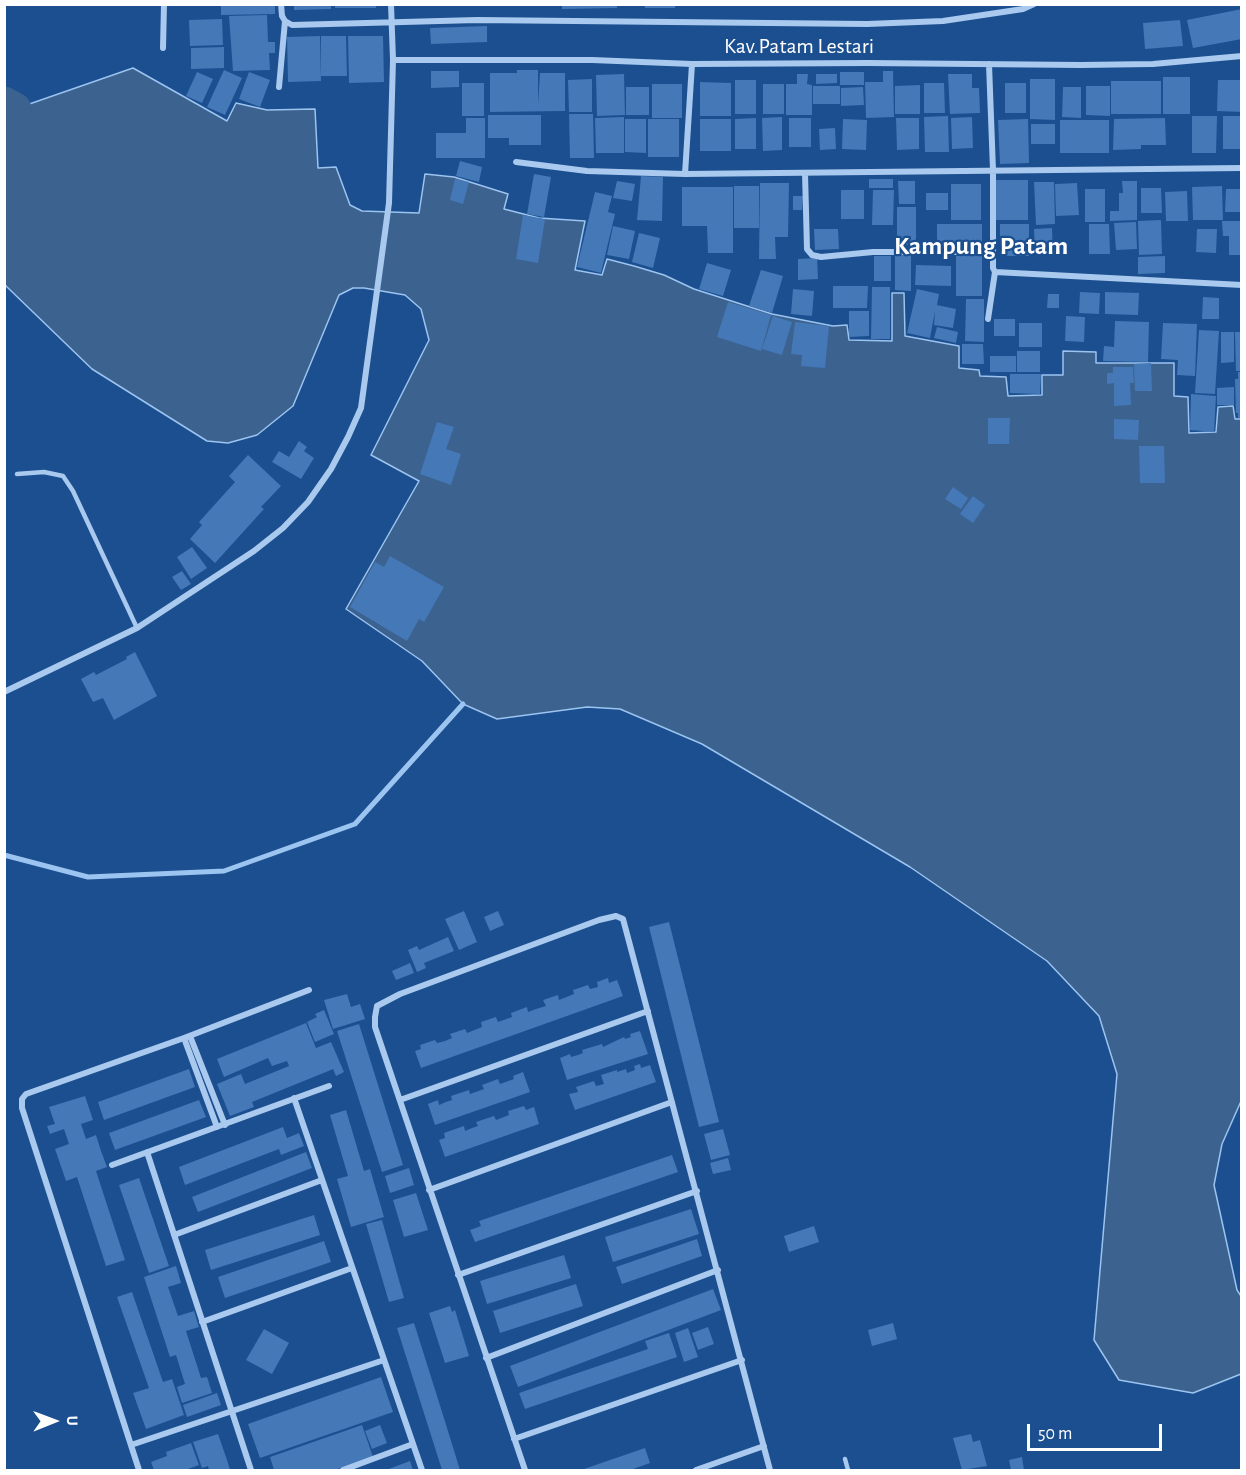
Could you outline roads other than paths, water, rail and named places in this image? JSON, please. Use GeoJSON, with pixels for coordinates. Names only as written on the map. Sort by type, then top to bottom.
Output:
{"type":"FeatureCollection","features":[{"type":"Feature","properties":{"kind":"street"},"geometry":{"type":"LineString","coordinates":[[163,48],[164,4]]}},
{"type":"Feature","properties":{"kind":"street"},"geometry":{"type":"LineString","coordinates":[[279,87],[285,21],[281,4]]}},
{"type":"Feature","properties":{"kind":"street"},"geometry":{"type":"LineString","coordinates":[[4,692],[137,628],[254,551],[284,528],[308,502],[331,469],[361,408],[375,313],[389,203],[393,60],[391,4]]}},
{"type":"Feature","properties":{"kind":"street","name":"Kav.Patam Lestari"},"geometry":{"type":"LineString","coordinates":[[285,21],[292,25],[477,20],[867,24],[943,21],[1012,10],[1034,4]]}},
{"type":"Feature","properties":{"kind":"street","name":"Kav.Patam Lestari"},"geometry":{"type":"LineString","coordinates":[[393,60],[592,60],[692,64],[1153,64],[1242,56]]}},
{"type":"Feature","properties":{"kind":"street"},"geometry":{"type":"LineString","coordinates":[[685,174],[692,64]]}},
{"type":"Feature","properties":{"kind":"street"},"geometry":{"type":"LineString","coordinates":[[988,319],[995,272],[993,268],[993,170],[989,64]]}},
{"type":"Feature","properties":{"kind":"street"},"geometry":{"type":"LineString","coordinates":[[516,162],[587,171],[685,174],[1242,168]]}},
{"type":"Feature","properties":{"kind":"street"},"geometry":{"type":"LineString","coordinates":[[805,172],[807,249],[812,255],[821,257],[873,252],[993,252]]}},
{"type":"Feature","properties":{"kind":"street"},"geometry":{"type":"LineString","coordinates":[[995,272],[1242,285]]}},
{"type":"Feature","properties":{"kind":"street"},"geometry":{"type":"LineString","coordinates":[[525,1470],[375,1027],[377,1006],[400,994],[599,920],[616,916],[623,920],[770,1470]]}},
{"type":"Feature","properties":{"kind":"street"},"geometry":{"type":"LineString","coordinates":[[139,1470],[22,1108],[22,1099],[26,1094],[187,1037],[309,990]]}},
{"type":"Feature","properties":{"kind":"street"},"geometry":{"type":"LineString","coordinates":[[400,1100],[648,1011]]}},
{"type":"Feature","properties":{"kind":"street"},"geometry":{"type":"LineString","coordinates":[[187,1037],[225,1125]]}},
{"type":"Feature","properties":{"kind":"street"},"geometry":{"type":"LineString","coordinates":[[187,1037],[217,1128]]}},
{"type":"Feature","properties":{"kind":"street"},"geometry":{"type":"LineString","coordinates":[[112,1165],[329,1086]]}},
{"type":"Feature","properties":{"kind":"street"},"geometry":{"type":"LineString","coordinates":[[294,1098],[422,1470]]}},
{"type":"Feature","properties":{"kind":"street"},"geometry":{"type":"LineString","coordinates":[[429,1190],[672,1102]]}},
{"type":"Feature","properties":{"kind":"street"},"geometry":{"type":"LineString","coordinates":[[147,1152],[250,1470]]}},
{"type":"Feature","properties":{"kind":"street"},"geometry":{"type":"LineString","coordinates":[[174,1235],[322,1180]]}},
{"type":"Feature","properties":{"kind":"street"},"geometry":{"type":"LineString","coordinates":[[458,1275],[697,1191]]}},
{"type":"Feature","properties":{"kind":"street"},"geometry":{"type":"LineString","coordinates":[[202,1322],[352,1268]]}},
{"type":"Feature","properties":{"kind":"street"},"geometry":{"type":"LineString","coordinates":[[486,1358],[718,1270]]}},
{"type":"Feature","properties":{"kind":"street"},"geometry":{"type":"LineString","coordinates":[[131,1445],[384,1360]]}},
{"type":"Feature","properties":{"kind":"street"},"geometry":{"type":"LineString","coordinates":[[514,1439],[742,1360]]}},
{"type":"Feature","properties":{"kind":"street"},"geometry":{"type":"LineString","coordinates":[[343,1470],[413,1444]]}},
{"type":"Feature","properties":{"kind":"street"},"geometry":{"type":"LineString","coordinates":[[696,1470],[764,1446]]}},
{"type":"Feature","properties":{"kind":"lane"},"geometry":{"type":"LineString","coordinates":[[17,474],[44,472],[63,476],[73,491],[137,628]]}},
{"type":"Feature","properties":{"kind":"lane"},"geometry":{"type":"LineString","coordinates":[[845,1459],[848,1470]]}},
{"type":"Feature","properties":{"kind":"water"},"geometry":{"type":"Polygon","coordinates":[[[133,68],[227,121],[236,103],[267,110],[315,109],[318,168],[336,167],[350,205],[362,211],[419,213],[425,174],[454,177],[508,194],[504,209],[539,218],[585,221],[575,270],[602,275],[607,259],[664,275],[694,289],[772,314],[833,326],[847,325],[849,340],[892,341],[892,293],[904,293],[905,336],[959,346],[959,368],[979,370],[980,376],[1006,377],[1008,396],[1042,395],[1042,375],[1063,375],[1063,351],[1096,352],[1096,363],[1174,363],[1174,396],[1188,397],[1189,433],[1216,432],[1218,407],[1233,406],[1235,419],[1242,419],[1242,1099],[1222,1144],[1214,1185],[1237,1290],[1241,1296],[1241,1374],[1193,1393],[1119,1380],[1094,1340],[1117,1074],[1099,1016],[1047,961],[910,867],[702,744],[620,709],[587,707],[497,719],[463,704],[422,661],[346,609],[419,481],[371,455],[429,340],[421,309],[405,295],[364,288],[353,288],[339,295],[293,406],[257,435],[228,443],[207,441],[92,369],[5,285],[4,115],[15,109],[133,68]]]}},
{"type":"Feature","properties":{"kind":"waterway"},"geometry":{"type":"LineString","coordinates":[[4,103],[15,109]]}},
{"type":"Feature","properties":{"kind":"waterway"},"geometry":{"type":"LineString","coordinates":[[4,855],[88,877],[224,871],[355,824],[463,704]]}},
{"type":"Feature","properties":{"kind":"district","name":"Kampung Patam"},"geometry":{"type":"Point","coordinates":[981,246]}}]}
